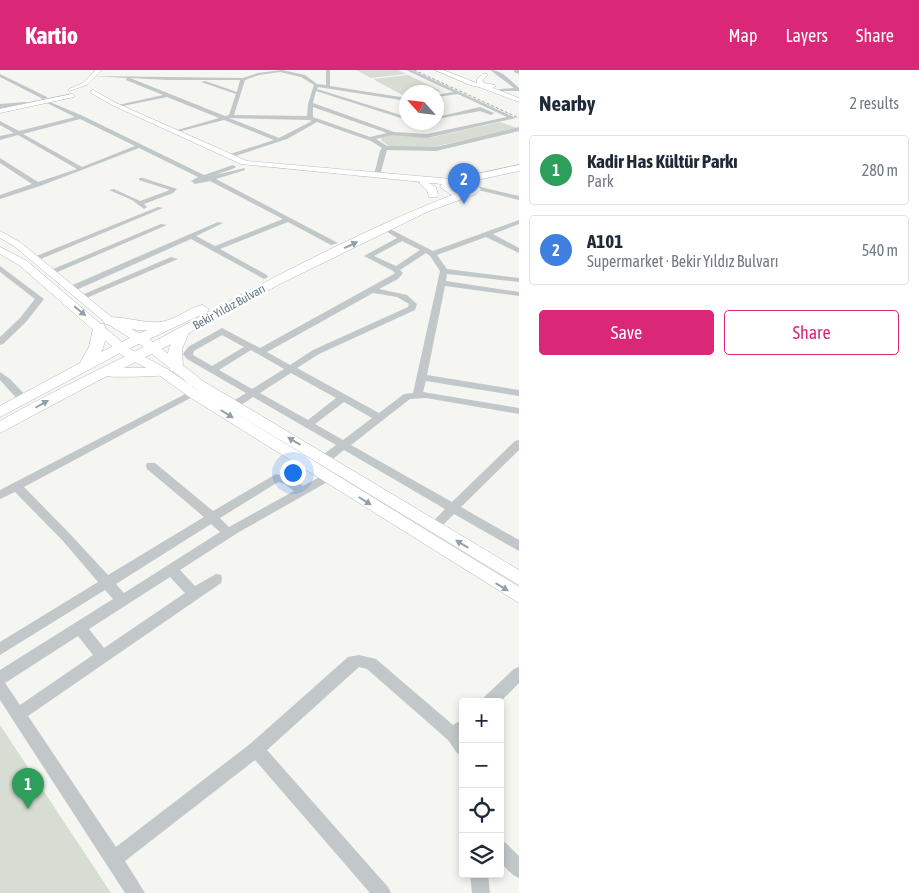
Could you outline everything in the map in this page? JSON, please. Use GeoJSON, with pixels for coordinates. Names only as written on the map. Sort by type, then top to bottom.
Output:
{"type":"FeatureCollection","features":[{"type":"Feature","properties":{"kind":"main road","name":"Bekir Yıldız Bulvarı"},"geometry":{"type":"LineString","coordinates":[[0,428],[47,401],[152,348],[178,328],[264,277],[450,185],[519,168]]}},
{"type":"Feature","properties":{"kind":"main road","name":"Bekir Yıldız Bulvarı"},"geometry":{"type":"LineString","coordinates":[[0,412],[139,338],[178,328],[425,209],[490,182],[519,174]]}},
{"type":"Feature","properties":{"kind":"main road"},"geometry":{"type":"LineString","coordinates":[[424,183],[432,189],[433,195]]}},
{"type":"Feature","properties":{"kind":"main road"},"geometry":{"type":"LineString","coordinates":[[450,185],[452,192],[472,190]]}},
{"type":"Feature","properties":{"kind":"main road"},"geometry":{"type":"LineString","coordinates":[[83,369],[95,352],[105,324],[178,328],[169,370],[132,371],[98,376]]}},
{"type":"Feature","properties":{"kind":"street"},"geometry":{"type":"LineString","coordinates":[[0,108],[70,93],[122,76],[178,79],[243,79],[278,70],[303,76],[315,87],[399,117]]}},
{"type":"Feature","properties":{"kind":"street"},"geometry":{"type":"LineString","coordinates":[[328,70],[328,86]]}},
{"type":"Feature","properties":{"kind":"street"},"geometry":{"type":"LineString","coordinates":[[408,70],[519,121]]}},
{"type":"Feature","properties":{"kind":"street"},"geometry":{"type":"LineString","coordinates":[[438,70],[465,81],[492,84]]}},
{"type":"Feature","properties":{"kind":"street"},"geometry":{"type":"LineString","coordinates":[[492,70],[518,89]]}},
{"type":"Feature","properties":{"kind":"street"},"geometry":{"type":"LineString","coordinates":[[481,84],[480,78],[484,73],[492,84],[503,93]]}},
{"type":"Feature","properties":{"kind":"street"},"geometry":{"type":"LineString","coordinates":[[0,75],[202,177]]}},
{"type":"Feature","properties":{"kind":"street"},"geometry":{"type":"LineString","coordinates":[[122,76],[168,95],[230,115],[279,140]]}},
{"type":"Feature","properties":{"kind":"street"},"geometry":{"type":"LineString","coordinates":[[148,87],[178,79]]}},
{"type":"Feature","properties":{"kind":"street"},"geometry":{"type":"LineString","coordinates":[[193,79],[239,94]]}},
{"type":"Feature","properties":{"kind":"street"},"geometry":{"type":"LineString","coordinates":[[230,115],[243,79]]}},
{"type":"Feature","properties":{"kind":"street"},"geometry":{"type":"LineString","coordinates":[[0,84],[13,82]]}},
{"type":"Feature","properties":{"kind":"street"},"geometry":{"type":"LineString","coordinates":[[70,93],[85,84],[94,85],[232,162]]}},
{"type":"Feature","properties":{"kind":"street"},"geometry":{"type":"LineString","coordinates":[[481,84],[519,100]]}},
{"type":"Feature","properties":{"kind":"street"},"geometry":{"type":"LineString","coordinates":[[70,93],[94,85]]}},
{"type":"Feature","properties":{"kind":"street"},"geometry":{"type":"LineString","coordinates":[[94,85],[120,106],[176,132],[232,162],[245,165],[450,185]]}},
{"type":"Feature","properties":{"kind":"street"},"geometry":{"type":"LineString","coordinates":[[315,87],[328,86],[399,99]]}},
{"type":"Feature","properties":{"kind":"street"},"geometry":{"type":"LineString","coordinates":[[312,117],[310,104],[315,87]]}},
{"type":"Feature","properties":{"kind":"street"},"geometry":{"type":"LineString","coordinates":[[503,93],[518,89]]}},
{"type":"Feature","properties":{"kind":"street"},"geometry":{"type":"LineString","coordinates":[[444,95],[458,93]]}},
{"type":"Feature","properties":{"kind":"street"},"geometry":{"type":"LineString","coordinates":[[120,106],[168,95]]}},
{"type":"Feature","properties":{"kind":"street"},"geometry":{"type":"LineString","coordinates":[[0,108],[46,99]]}},
{"type":"Feature","properties":{"kind":"street"},"geometry":{"type":"LineString","coordinates":[[310,104],[395,133],[427,136],[511,118]]}},
{"type":"Feature","properties":{"kind":"street"},"geometry":{"type":"LineString","coordinates":[[444,116],[480,109],[519,128]]}},
{"type":"Feature","properties":{"kind":"street"},"geometry":{"type":"LineString","coordinates":[[176,132],[230,115],[312,117],[370,139],[386,148],[432,150],[519,128]]}},
{"type":"Feature","properties":{"kind":"street"},"geometry":{"type":"LineString","coordinates":[[0,138],[81,117]]}},
{"type":"Feature","properties":{"kind":"street"},"geometry":{"type":"LineString","coordinates":[[312,117],[279,140],[194,181],[197,184],[212,180],[245,165],[377,176],[450,185]]}},
{"type":"Feature","properties":{"kind":"street"},"geometry":{"type":"LineString","coordinates":[[0,123],[21,133],[82,169]]}},
{"type":"Feature","properties":{"kind":"street"},"geometry":{"type":"LineString","coordinates":[[370,139],[395,133]]}},
{"type":"Feature","properties":{"kind":"street"},"geometry":{"type":"LineString","coordinates":[[0,197],[82,169],[140,146]]}},
{"type":"Feature","properties":{"kind":"street"},"geometry":{"type":"LineString","coordinates":[[377,176],[383,151],[386,148]]}},
{"type":"Feature","properties":{"kind":"street"},"geometry":{"type":"LineString","coordinates":[[0,160],[38,185]]}},
{"type":"Feature","properties":{"kind":"street"},"geometry":{"type":"LineString","coordinates":[[141,179],[174,189],[171,192],[141,203]]}},
{"type":"Feature","properties":{"kind":"street"},"geometry":{"type":"LineString","coordinates":[[212,180],[334,243]]}},
{"type":"Feature","properties":{"kind":"street"},"geometry":{"type":"LineString","coordinates":[[490,182],[491,188],[498,194]]}},
{"type":"Feature","properties":{"kind":"street"},"geometry":{"type":"LineString","coordinates":[[112,190],[141,203],[148,212]]}},
{"type":"Feature","properties":{"kind":"street"},"geometry":{"type":"LineString","coordinates":[[472,190],[519,198]]}},
{"type":"Feature","properties":{"kind":"street"},"geometry":{"type":"LineString","coordinates":[[33,258],[160,208]]}},
{"type":"Feature","properties":{"kind":"street"},"geometry":{"type":"LineString","coordinates":[[214,249],[288,220]]}},
{"type":"Feature","properties":{"kind":"street"},"geometry":{"type":"LineString","coordinates":[[396,268],[426,253],[519,222]]}},
{"type":"Feature","properties":{"kind":"street"},"geometry":{"type":"LineString","coordinates":[[76,293],[220,223]]}},
{"type":"Feature","properties":{"kind":"street"},"geometry":{"type":"LineString","coordinates":[[50,272],[163,225]]}},
{"type":"Feature","properties":{"kind":"street"},"geometry":{"type":"LineString","coordinates":[[386,229],[426,253],[444,271],[519,280]]}},
{"type":"Feature","properties":{"kind":"street"},"geometry":{"type":"LineString","coordinates":[[487,234],[519,251]]}},
{"type":"Feature","properties":{"kind":"street"},"geometry":{"type":"LineString","coordinates":[[191,236],[264,277]]}},
{"type":"Feature","properties":{"kind":"street"},"geometry":{"type":"LineString","coordinates":[[260,352],[398,275],[399,272],[396,268],[368,256],[402,238]]}},
{"type":"Feature","properties":{"kind":"street"},"geometry":{"type":"LineString","coordinates":[[519,578],[234,405],[169,370],[126,352],[105,324],[76,293],[33,258],[7,240],[0,250],[23,263],[54,290],[105,324],[139,338],[152,348],[169,370],[193,393],[519,596]]}},
{"type":"Feature","properties":{"kind":"street"},"geometry":{"type":"LineString","coordinates":[[392,243],[426,253]]}},
{"type":"Feature","properties":{"kind":"street"},"geometry":{"type":"LineString","coordinates":[[76,293],[174,259]]}},
{"type":"Feature","properties":{"kind":"street"},"geometry":{"type":"LineString","coordinates":[[0,268],[40,299],[28,315],[1,339]]}},
{"type":"Feature","properties":{"kind":"street"},"geometry":{"type":"LineString","coordinates":[[418,394],[444,271]]}},
{"type":"Feature","properties":{"kind":"street"},"geometry":{"type":"LineString","coordinates":[[442,283],[519,294]]}},
{"type":"Feature","properties":{"kind":"street"},"geometry":{"type":"LineString","coordinates":[[38,296],[54,290]]}},
{"type":"Feature","properties":{"kind":"street"},"geometry":{"type":"LineString","coordinates":[[234,405],[335,342],[410,311],[412,308],[413,304],[410,300],[399,295],[372,290]]}},
{"type":"Feature","properties":{"kind":"street"},"geometry":{"type":"LineString","coordinates":[[380,418],[222,331],[190,350],[188,354],[212,370],[345,444],[519,546]]}},
{"type":"Feature","properties":{"kind":"street"},"geometry":{"type":"LineString","coordinates":[[212,370],[250,347]]}},
{"type":"Feature","properties":{"kind":"street"},"geometry":{"type":"LineString","coordinates":[[0,375],[8,380],[24,400]]}},
{"type":"Feature","properties":{"kind":"street"},"geometry":{"type":"LineString","coordinates":[[421,377],[519,393]]}},
{"type":"Feature","properties":{"kind":"street"},"geometry":{"type":"LineString","coordinates":[[0,495],[193,393]]}},
{"type":"Feature","properties":{"kind":"street"},"geometry":{"type":"LineString","coordinates":[[324,460],[407,396],[418,394],[519,411]]}},
{"type":"Feature","properties":{"kind":"street"},"geometry":{"type":"LineString","coordinates":[[309,424],[344,398]]}},
{"type":"Feature","properties":{"kind":"street"},"geometry":{"type":"LineString","coordinates":[[434,527],[519,444]]}},
{"type":"Feature","properties":{"kind":"street"},"geometry":{"type":"LineString","coordinates":[[152,466],[228,533]]}},
{"type":"Feature","properties":{"kind":"street"},"geometry":{"type":"LineString","coordinates":[[0,678],[171,568],[228,533],[327,477]]}},
{"type":"Feature","properties":{"kind":"street"},"geometry":{"type":"LineString","coordinates":[[0,649],[276,478],[288,481],[302,491]]}},
{"type":"Feature","properties":{"kind":"street"},"geometry":{"type":"LineString","coordinates":[[16,486],[67,538],[122,600]]}},
{"type":"Feature","properties":{"kind":"street"},"geometry":{"type":"LineString","coordinates":[[171,568],[194,594]]}},
{"type":"Feature","properties":{"kind":"street"},"geometry":{"type":"LineString","coordinates":[[19,714],[216,579]]}},
{"type":"Feature","properties":{"kind":"street"},"geometry":{"type":"LineString","coordinates":[[79,627],[102,657]]}},
{"type":"Feature","properties":{"kind":"street"},"geometry":{"type":"LineString","coordinates":[[113,860],[256,748],[349,664],[359,661],[371,664],[458,730],[462,743]]}},
{"type":"Feature","properties":{"kind":"street"},"geometry":{"type":"LineString","coordinates":[[493,698],[519,674]]}},
{"type":"Feature","properties":{"kind":"street"},"geometry":{"type":"LineString","coordinates":[[0,687],[136,893]]}},
{"type":"Feature","properties":{"kind":"street"},"geometry":{"type":"LineString","coordinates":[[256,748],[382,893]]}},
{"type":"Feature","properties":{"kind":"street"},"geometry":{"type":"LineString","coordinates":[[504,853],[519,869]]}},
{"type":"Feature","properties":{"kind":"street"},"geometry":{"type":"LineString","coordinates":[[479,878],[481,893]]}},
{"type":"Feature","properties":{"kind":"shaded area"},"geometry":{"type":"Polygon","coordinates":[[[356,70],[398,70],[406,74],[371,78],[356,70]]]}},
{"type":"Feature","properties":{"kind":"shaded area"},"geometry":{"type":"Polygon","coordinates":[[[408,75],[429,85],[399,85],[399,93],[373,79],[408,75]]]}},
{"type":"Feature","properties":{"kind":"shaded area"},"geometry":{"type":"Polygon","coordinates":[[[500,122],[517,128],[438,146],[440,147],[390,147],[381,140],[382,137],[395,134],[429,138],[500,122]]]}},
{"type":"Feature","properties":{"kind":"shaded area"},"geometry":{"type":"Polygon","coordinates":[[[0,725],[111,893],[0,893],[0,725]]]}},
{"type":"Feature","properties":{"kind":"railway"},"geometry":{"type":"LineString","coordinates":[[414,70],[519,118]]}},
{"type":"Feature","properties":{"kind":"place","name":"A101"},"geometry":{"type":"Point","coordinates":[464,204]}},
{"type":"Feature","properties":{"kind":"place","name":"Kadir Has Kültür Parkı"},"geometry":{"type":"Point","coordinates":[28,809]}}]}
